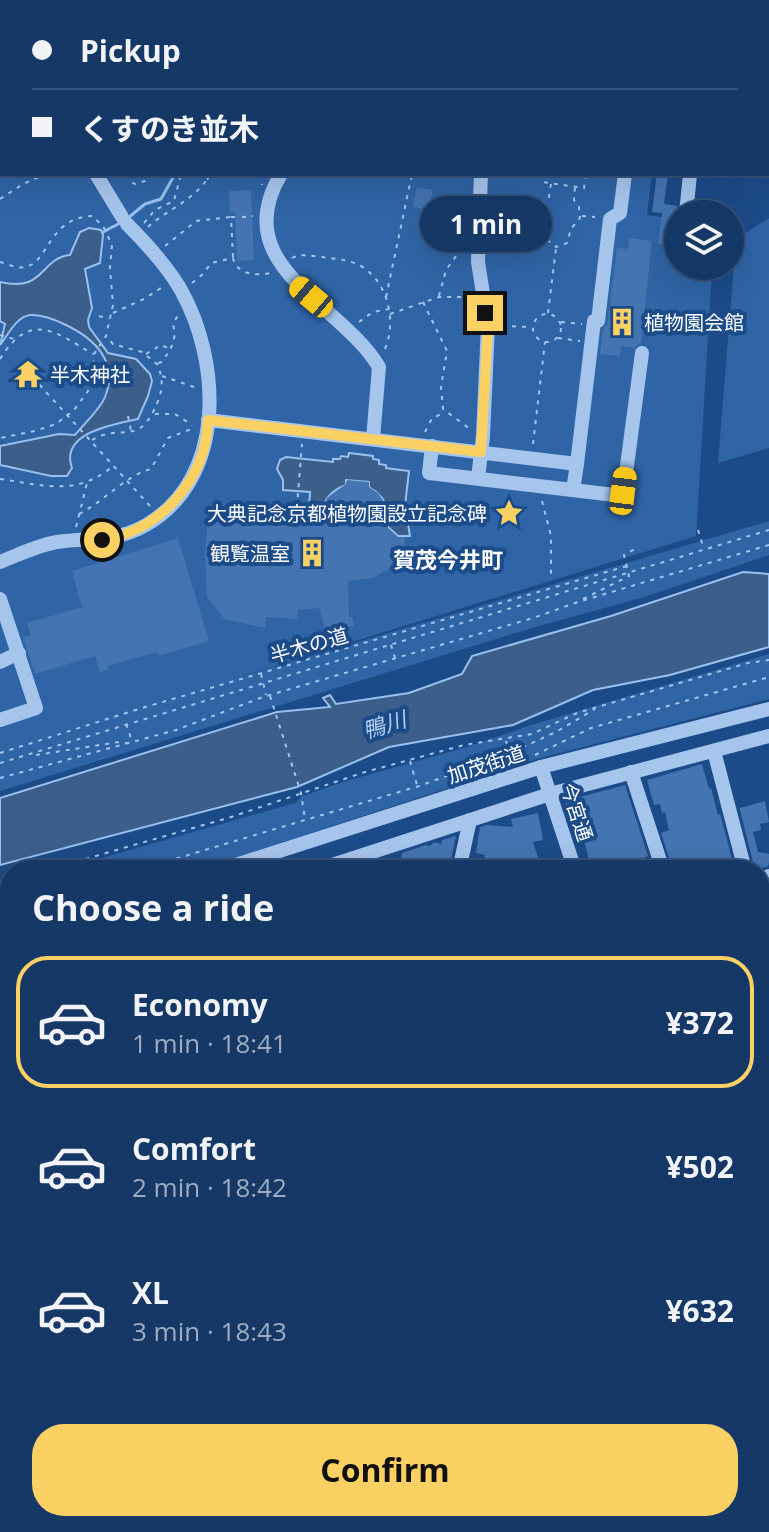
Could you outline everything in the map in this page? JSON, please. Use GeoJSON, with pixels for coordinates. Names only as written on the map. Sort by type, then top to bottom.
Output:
{"type":"FeatureCollection","features":[{"type":"Feature","properties":{"kind":"street"},"geometry":{"type":"LineString","coordinates":[[0,562],[50,544],[123,535],[159,516],[182,494],[204,448],[208,385],[202,347],[189,308],[177,284],[125,221],[97,176]]}},
{"type":"Feature","properties":{"kind":"street"},"geometry":{"type":"LineString","coordinates":[[280,176],[270,193],[267,213],[270,243],[282,267],[297,285],[351,332],[376,362],[380,372],[373,439]]}},
{"type":"Feature","properties":{"kind":"street"},"geometry":{"type":"LineString","coordinates":[[478,478],[488,325],[482,297],[478,237],[481,176]]}},
{"type":"Feature","properties":{"kind":"street"},"geometry":{"type":"LineString","coordinates":[[573,490],[610,219],[620,213],[625,176]]}},
{"type":"Feature","properties":{"kind":"street"},"geometry":{"type":"LineString","coordinates":[[687,200],[690,176]]}},
{"type":"Feature","properties":{"kind":"street"},"geometry":{"type":"LineString","coordinates":[[428,440],[429,473],[623,496],[642,353]]}},
{"type":"Feature","properties":{"kind":"street"},"geometry":{"type":"LineString","coordinates":[[208,420],[373,439],[428,440],[481,452],[577,464]]}},
{"type":"Feature","properties":{"kind":"street"},"geometry":{"type":"LineString","coordinates":[[0,599],[3,618],[19,653],[36,708],[0,720]]}},
{"type":"Feature","properties":{"kind":"street"},"geometry":{"type":"LineString","coordinates":[[0,662],[19,653]]}},
{"type":"Feature","properties":{"kind":"street","name":"加茂街道"},"geometry":{"type":"LineString","coordinates":[[251,860],[541,767],[769,709]]}},
{"type":"Feature","properties":{"kind":"street"},"geometry":{"type":"LineString","coordinates":[[367,860],[470,820],[550,794],[769,736]]}},
{"type":"Feature","properties":{"kind":"street"},"geometry":{"type":"LineString","coordinates":[[714,751],[742,860]]}},
{"type":"Feature","properties":{"kind":"street","name":"今宮通"},"geometry":{"type":"LineString","coordinates":[[541,767],[572,860]]}},
{"type":"Feature","properties":{"kind":"street"},"geometry":{"type":"LineString","coordinates":[[631,772],[660,860]]}},
{"type":"Feature","properties":{"kind":"street"},"geometry":{"type":"LineString","coordinates":[[461,860],[470,820]]}},
{"type":"Feature","properties":{"kind":"path"},"geometry":{"type":"LineString","coordinates":[[0,199],[41,176]]}},
{"type":"Feature","properties":{"kind":"path"},"geometry":{"type":"LineString","coordinates":[[129,176],[135,184],[149,176]]}},
{"type":"Feature","properties":{"kind":"path"},"geometry":{"type":"LineString","coordinates":[[180,176],[174,201],[152,213],[142,232],[163,214],[187,202],[210,176]]}},
{"type":"Feature","properties":{"kind":"path"},"geometry":{"type":"LineString","coordinates":[[203,176],[206,181]]}},
{"type":"Feature","properties":{"kind":"path"},"geometry":{"type":"LineString","coordinates":[[385,298],[412,176]]}},
{"type":"Feature","properties":{"kind":"path"},"geometry":{"type":"LineString","coordinates":[[543,176],[542,182],[584,188],[586,176]]}},
{"type":"Feature","properties":{"kind":"path"},"geometry":{"type":"LineString","coordinates":[[551,184],[549,197],[543,203],[541,212],[546,239],[556,247]]}},
{"type":"Feature","properties":{"kind":"path"},"geometry":{"type":"LineString","coordinates":[[556,247],[567,243],[571,229],[581,215],[574,200],[575,187]]}},
{"type":"Feature","properties":{"kind":"path"},"geometry":{"type":"LineString","coordinates":[[480,205],[541,212]]}},
{"type":"Feature","properties":{"kind":"path"},"geometry":{"type":"LineString","coordinates":[[581,215],[610,219]]}},
{"type":"Feature","properties":{"kind":"path"},"geometry":{"type":"LineString","coordinates":[[0,262],[21,268],[32,265],[63,225],[78,218],[93,216],[104,228],[112,245],[112,313],[106,336],[94,354],[88,391],[68,415],[44,429],[0,438]]}},
{"type":"Feature","properties":{"kind":"path"},"geometry":{"type":"LineString","coordinates":[[231,217],[235,266],[248,273],[267,274],[301,254],[350,261],[370,273],[385,298],[390,314],[389,338],[376,362]]}},
{"type":"Feature","properties":{"kind":"path"},"geometry":{"type":"LineString","coordinates":[[155,255],[196,221],[238,217]]}},
{"type":"Feature","properties":{"kind":"path"},"geometry":{"type":"LineString","coordinates":[[439,297],[442,279],[450,263],[465,244],[478,237]]}},
{"type":"Feature","properties":{"kind":"path"},"geometry":{"type":"LineString","coordinates":[[548,314],[556,247]]}},
{"type":"Feature","properties":{"kind":"path"},"geometry":{"type":"LineString","coordinates":[[112,313],[177,284],[197,279],[214,261],[233,258]]}},
{"type":"Feature","properties":{"kind":"path"},"geometry":{"type":"LineString","coordinates":[[390,314],[439,297],[482,297]]}},
{"type":"Feature","properties":{"kind":"path"},"geometry":{"type":"LineString","coordinates":[[423,302],[447,351],[441,392],[446,413],[483,436]]}},
{"type":"Feature","properties":{"kind":"path"},"geometry":{"type":"LineString","coordinates":[[157,364],[162,362],[176,335],[174,322],[180,313],[189,308]]}},
{"type":"Feature","properties":{"kind":"path"},"geometry":{"type":"LineString","coordinates":[[351,332],[369,314],[389,309]]}},
{"type":"Feature","properties":{"kind":"path"},"geometry":{"type":"LineString","coordinates":[[591,343],[557,338],[545,342],[535,336],[533,328],[539,316],[548,314],[560,322],[593,326]]}},
{"type":"Feature","properties":{"kind":"path"},"geometry":{"type":"LineString","coordinates":[[99,316],[110,320]]}},
{"type":"Feature","properties":{"kind":"path"},"geometry":{"type":"LineString","coordinates":[[557,338],[561,332],[560,322]]}},
{"type":"Feature","properties":{"kind":"path"},"geometry":{"type":"LineString","coordinates":[[488,325],[533,328]]}},
{"type":"Feature","properties":{"kind":"path"},"geometry":{"type":"LineString","coordinates":[[0,359],[12,338],[36,328],[60,334],[94,354]]}},
{"type":"Feature","properties":{"kind":"path"},"geometry":{"type":"LineString","coordinates":[[0,335],[12,338]]}},
{"type":"Feature","properties":{"kind":"path"},"geometry":{"type":"LineString","coordinates":[[90,439],[131,432],[144,426],[160,394],[161,375],[157,364],[145,355],[113,344],[106,336]]}},
{"type":"Feature","properties":{"kind":"path"},"geometry":{"type":"LineString","coordinates":[[531,458],[545,342]]}},
{"type":"Feature","properties":{"kind":"path"},"geometry":{"type":"LineString","coordinates":[[145,355],[161,345],[169,351]]}},
{"type":"Feature","properties":{"kind":"path"},"geometry":{"type":"LineString","coordinates":[[26,370],[159,516]]}},
{"type":"Feature","properties":{"kind":"path"},"geometry":{"type":"LineString","coordinates":[[19,383],[30,373]]}},
{"type":"Feature","properties":{"kind":"path"},"geometry":{"type":"LineString","coordinates":[[161,375],[196,387],[208,385]]}},
{"type":"Feature","properties":{"kind":"path"},"geometry":{"type":"LineString","coordinates":[[79,514],[98,504],[126,479],[151,469],[168,438],[195,427],[175,414],[152,413]]}},
{"type":"Feature","properties":{"kind":"path"},"geometry":{"type":"LineString","coordinates":[[428,440],[430,421],[446,413]]}},
{"type":"Feature","properties":{"kind":"path"},"geometry":{"type":"LineString","coordinates":[[128,416],[131,432]]}},
{"type":"Feature","properties":{"kind":"path"},"geometry":{"type":"LineString","coordinates":[[296,517],[301,455]]}},
{"type":"Feature","properties":{"kind":"path"},"geometry":{"type":"LineString","coordinates":[[0,479],[45,487],[87,482],[114,465]]}},
{"type":"Feature","properties":{"kind":"path"},"geometry":{"type":"LineString","coordinates":[[73,541],[87,482]]}},
{"type":"Feature","properties":{"kind":"path"},"geometry":{"type":"LineString","coordinates":[[535,485],[546,510],[551,536],[551,576]]}},
{"type":"Feature","properties":{"kind":"path"},"geometry":{"type":"LineString","coordinates":[[698,530],[704,550]]}},
{"type":"Feature","properties":{"kind":"path"},"geometry":{"type":"LineString","coordinates":[[0,763],[769,530]]}},
{"type":"Feature","properties":{"kind":"path"},"geometry":{"type":"LineString","coordinates":[[0,778],[176,730],[268,696],[769,545]]}},
{"type":"Feature","properties":{"kind":"path"},"geometry":{"type":"LineString","coordinates":[[583,600],[629,576],[624,555],[635,549]]}},
{"type":"Feature","properties":{"kind":"path","name":"半木の道"},"geometry":{"type":"LineString","coordinates":[[0,753],[627,566]]}},
{"type":"Feature","properties":{"kind":"path"},"geometry":{"type":"LineString","coordinates":[[541,591],[543,599]]}},
{"type":"Feature","properties":{"kind":"path"},"geometry":{"type":"LineString","coordinates":[[477,610],[480,618]]}},
{"type":"Feature","properties":{"kind":"path"},"geometry":{"type":"LineString","coordinates":[[408,629],[411,639]]}},
{"type":"Feature","properties":{"kind":"path"},"geometry":{"type":"LineString","coordinates":[[391,645],[395,659]]}},
{"type":"Feature","properties":{"kind":"path"},"geometry":{"type":"LineString","coordinates":[[82,860],[228,818],[410,760],[464,745],[532,734],[559,720],[598,707],[748,663],[769,660]]}},
{"type":"Feature","properties":{"kind":"path"},"geometry":{"type":"LineString","coordinates":[[261,674],[277,712],[301,793],[305,819]]}},
{"type":"Feature","properties":{"kind":"path"},"geometry":{"type":"LineString","coordinates":[[510,753],[529,758],[591,728],[769,677]]}},
{"type":"Feature","properties":{"kind":"path"},"geometry":{"type":"LineString","coordinates":[[171,860],[417,786],[510,753],[556,732],[598,707]]}},
{"type":"Feature","properties":{"kind":"path"},"geometry":{"type":"LineString","coordinates":[[126,724],[131,742]]}},
{"type":"Feature","properties":{"kind":"path"},"geometry":{"type":"LineString","coordinates":[[505,738],[510,753]]}},
{"type":"Feature","properties":{"kind":"path"},"geometry":{"type":"LineString","coordinates":[[35,752],[37,756],[131,742]]}},
{"type":"Feature","properties":{"kind":"path"},"geometry":{"type":"LineString","coordinates":[[410,760],[417,786]]}},
{"type":"Feature","properties":{"kind":"shaded area"},"geometry":{"type":"Polygon","coordinates":[[[0,176],[652,176],[647,215],[664,217],[664,280],[711,280],[696,536],[232,679],[769,521],[769,555],[641,598],[532,628],[0,791],[0,176]]]}},
{"type":"Feature","properties":{"kind":"shaded area"},"geometry":{"type":"Polygon","coordinates":[[[769,218],[769,448],[718,463],[733,280],[744,280],[744,234],[769,218]]]}},
{"type":"Feature","properties":{"kind":"shaded area"},"geometry":{"type":"Polygon","coordinates":[[[769,654],[769,699],[537,759],[229,860],[95,860],[295,803],[302,796],[346,781],[467,747],[769,654]]]}},
{"type":"Feature","properties":{"kind":"water"},"geometry":{"type":"Polygon","coordinates":[[[89,228],[101,230],[103,235],[100,263],[85,269],[92,308],[89,327],[108,353],[136,359],[150,374],[152,381],[148,396],[138,419],[104,427],[81,438],[70,456],[72,468],[67,476],[51,476],[0,465],[0,446],[59,434],[75,435],[105,397],[109,373],[102,353],[86,337],[66,325],[44,316],[25,316],[0,345],[5,324],[0,321],[0,282],[15,284],[34,279],[60,257],[70,255],[80,232],[89,228]]]}},
{"type":"Feature","properties":{"kind":"water"},"geometry":{"type":"Polygon","coordinates":[[[349,453],[373,456],[386,468],[409,471],[405,506],[410,536],[398,536],[388,527],[386,504],[369,487],[369,482],[346,480],[346,485],[327,498],[320,521],[308,524],[310,492],[283,490],[283,480],[277,469],[280,460],[286,457],[333,462],[341,456],[348,457],[349,453]]]}},
{"type":"Feature","properties":{"kind":"water","name":"鴨川"},"geometry":{"type":"Polygon","coordinates":[[[743,572],[769,574],[769,647],[670,675],[593,690],[513,725],[389,747],[297,787],[19,860],[0,860],[0,798],[277,712],[330,707],[323,698],[330,695],[336,704],[409,693],[462,674],[472,656],[611,616],[743,572]]]}},
{"type":"Feature","properties":{"kind":"building"},"geometry":{"type":"Polygon","coordinates":[[[657,176],[668,176],[664,200],[664,244],[658,244],[662,213],[652,212],[657,176]]]}},
{"type":"Feature","properties":{"kind":"building"},"geometry":{"type":"Polygon","coordinates":[[[417,187],[433,190],[429,210],[413,207],[417,187]]]}},
{"type":"Feature","properties":{"kind":"building"},"geometry":{"type":"Polygon","coordinates":[[[251,190],[254,260],[237,261],[235,212],[230,212],[229,191],[251,190]]]}},
{"type":"Feature","properties":{"kind":"building","name":"植物園会館"},"geometry":{"type":"Polygon","coordinates":[[[629,238],[652,241],[641,343],[634,348],[621,346],[620,356],[600,354],[603,330],[608,322],[617,248],[628,249],[629,238]]]}},
{"type":"Feature","properties":{"kind":"building","name":"観覧温室"},"geometry":{"type":"Polygon","coordinates":[[[347,480],[369,482],[369,487],[378,493],[386,505],[388,528],[398,537],[405,537],[402,566],[395,565],[373,578],[349,581],[349,617],[352,616],[354,626],[325,632],[320,608],[298,610],[297,619],[266,617],[265,628],[224,619],[207,597],[205,552],[208,522],[246,512],[262,514],[286,526],[286,519],[292,516],[319,520],[327,498],[347,480]]]}},
{"type":"Feature","properties":{"kind":"building"},"geometry":{"type":"Polygon","coordinates":[[[178,538],[209,641],[158,656],[156,652],[108,666],[109,669],[100,672],[95,656],[35,674],[23,637],[31,635],[27,623],[82,607],[72,571],[178,538]]]}},
{"type":"Feature","properties":{"kind":"building"},"geometry":{"type":"Polygon","coordinates":[[[702,764],[732,860],[670,860],[661,833],[669,830],[665,812],[662,813],[660,804],[654,805],[647,780],[702,764]]]}},
{"type":"Feature","properties":{"kind":"building"},"geometry":{"type":"Polygon","coordinates":[[[625,785],[648,856],[641,860],[586,860],[589,859],[581,831],[575,833],[565,801],[625,785]]]}},
{"type":"Feature","properties":{"kind":"building"},"geometry":{"type":"Polygon","coordinates":[[[765,801],[769,822],[760,824],[761,830],[753,832],[758,852],[769,854],[769,860],[753,860],[740,808],[765,801]]]}},
{"type":"Feature","properties":{"kind":"building"},"geometry":{"type":"Polygon","coordinates":[[[538,813],[543,840],[533,842],[539,860],[484,860],[485,855],[476,853],[480,827],[513,827],[511,819],[538,813]]]}},
{"type":"Feature","properties":{"kind":"building"},"geometry":{"type":"Polygon","coordinates":[[[456,836],[451,860],[401,859],[402,853],[430,846],[434,842],[441,844],[442,840],[456,836]]]}},
{"type":"Feature","properties":{"kind":"waterway"},"geometry":{"type":"LineString","coordinates":[[128,218],[145,204],[161,199],[174,176]]}},
{"type":"Feature","properties":{"kind":"waterway"},"geometry":{"type":"LineString","coordinates":[[103,232],[122,222]]}},
{"type":"Feature","properties":{"kind":"place","name":"植物園会館"},"geometry":{"type":"Point","coordinates":[622,322]}},
{"type":"Feature","properties":{"kind":"place","name":"半木神社"},"geometry":{"type":"Point","coordinates":[28,374]}},
{"type":"Feature","properties":{"kind":"place","name":"大典記念京都植物園設立記念碑"},"geometry":{"type":"Point","coordinates":[509,513]}},
{"type":"Feature","properties":{"kind":"place","name":"観覧温室"},"geometry":{"type":"Point","coordinates":[312,553]}},
{"type":"Feature","properties":{"kind":"district","name":"賀茂今井町"},"geometry":{"type":"Point","coordinates":[448,559]}},
{"type":"Feature","properties":{"kind":"route"},"geometry":{"type":"LineString","coordinates":[[102,540],[143,526],[177,499],[190,482],[199,462],[206,441],[208,420],[481,452],[488,325],[485,313]]}}]}
